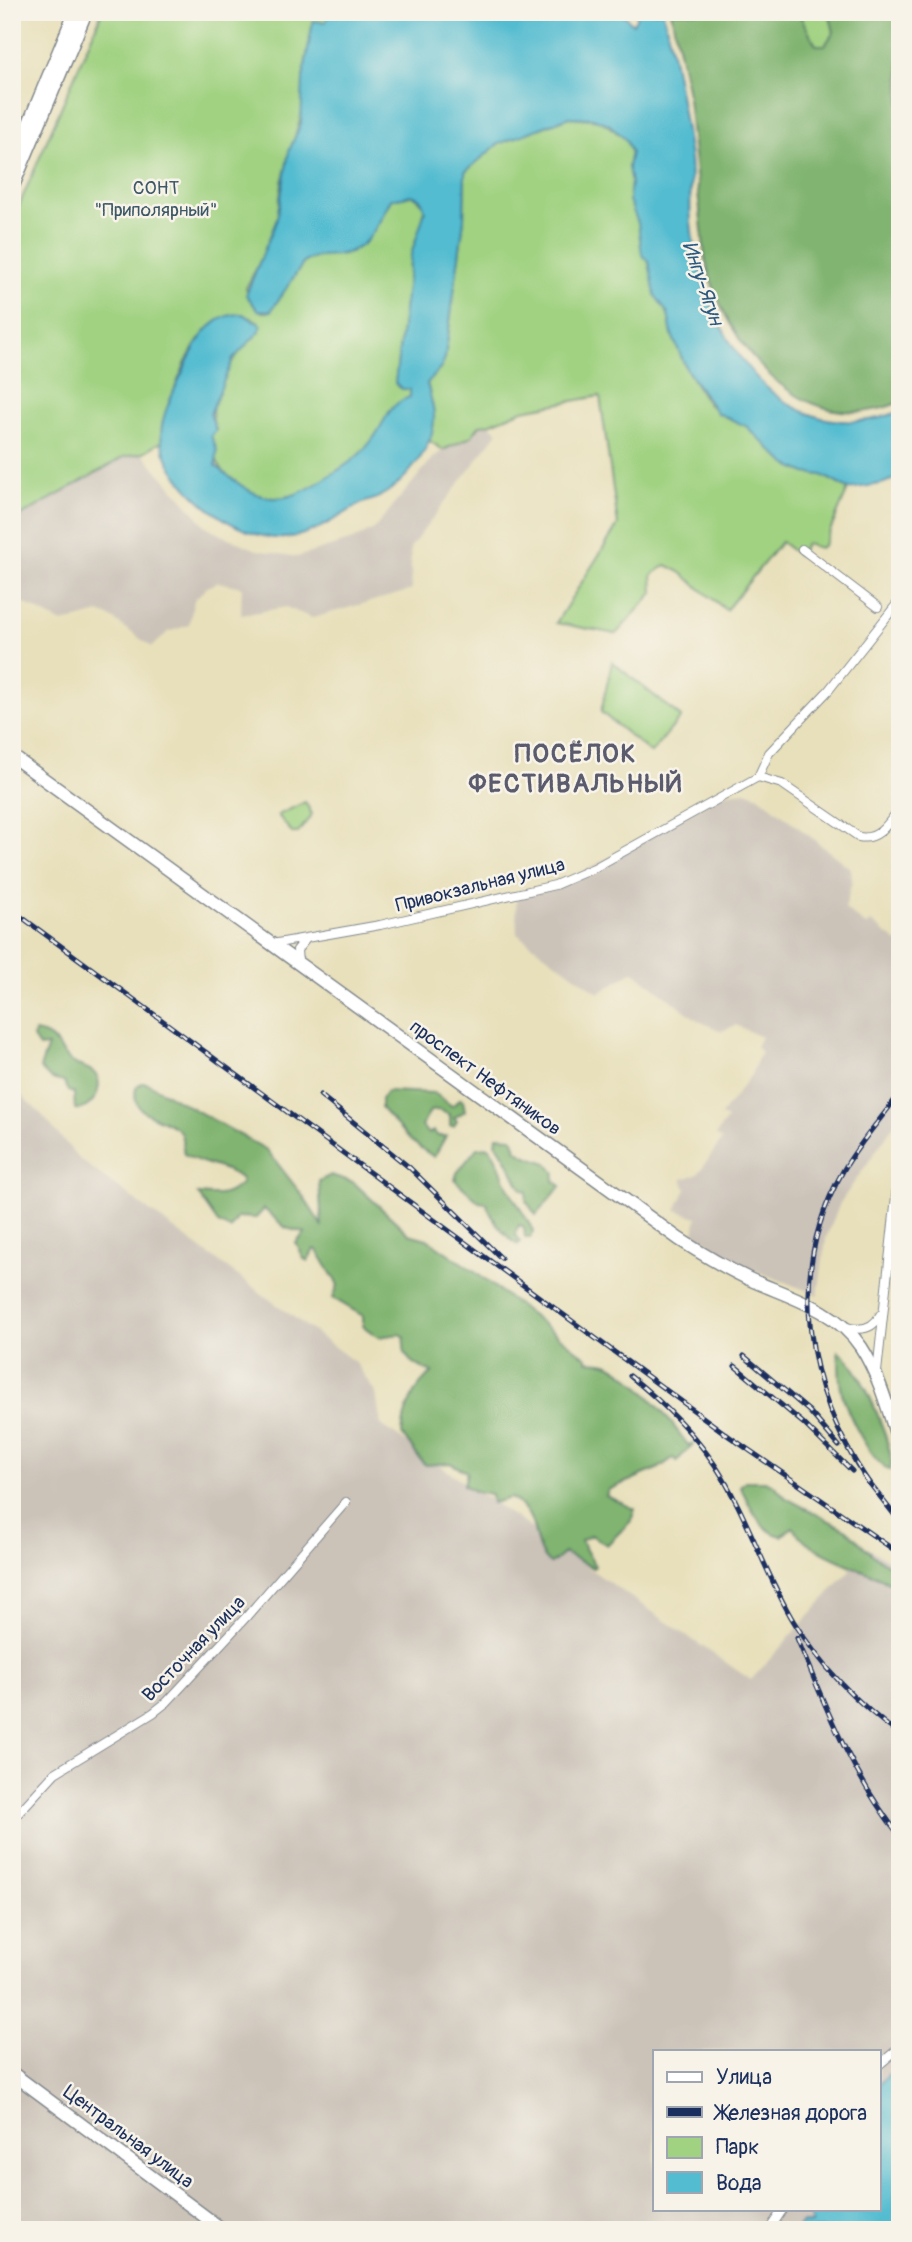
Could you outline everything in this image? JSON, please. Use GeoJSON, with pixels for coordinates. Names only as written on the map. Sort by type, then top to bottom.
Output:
{"type":"FeatureCollection","features":[{"type":"Feature","properties":{"kind":"main road"},"geometry":{"type":"LineString","coordinates":[[12,164],[75,12]]}},
{"type":"Feature","properties":{"kind":"main road"},"geometry":{"type":"LineString","coordinates":[[12,188],[86,12]]}},
{"type":"Feature","properties":{"kind":"main road","name":"проспект Нефтяников"},"geometry":{"type":"LineString","coordinates":[[12,756],[679,1239],[729,1269],[817,1308],[842,1326],[863,1350],[900,1446]]}},
{"type":"Feature","properties":{"kind":"main road","name":"Центральная улица"},"geometry":{"type":"LineString","coordinates":[[12,2073],[223,2230]]}},
{"type":"Feature","properties":{"kind":"street"},"geometry":{"type":"LineString","coordinates":[[802,549],[888,615]]}},
{"type":"Feature","properties":{"kind":"street"},"geometry":{"type":"LineString","coordinates":[[900,600],[827,692],[769,753],[758,776],[782,784],[859,837],[872,838],[900,808]]}},
{"type":"Feature","properties":{"kind":"street","name":"Привокзальная улица"},"geometry":{"type":"LineString","coordinates":[[269,944],[462,908],[555,885],[594,868],[758,776]]}},
{"type":"Feature","properties":{"kind":"street"},"geometry":{"type":"LineString","coordinates":[[300,966],[296,953],[306,939]]}},
{"type":"Feature","properties":{"kind":"street"},"geometry":{"type":"LineString","coordinates":[[877,1382],[881,1313],[900,1159]]}},
{"type":"Feature","properties":{"kind":"street"},"geometry":{"type":"LineString","coordinates":[[842,1326],[865,1329],[875,1324],[881,1313]]}},
{"type":"Feature","properties":{"kind":"street","name":"Восточная улица"},"geometry":{"type":"LineString","coordinates":[[12,1819],[55,1773],[167,1702],[247,1616],[346,1502]]}},
{"type":"Feature","properties":{"kind":"street"},"geometry":{"type":"LineString","coordinates":[[880,2065],[900,2048]]}},
{"type":"Feature","properties":{"kind":"street"},"geometry":{"type":"LineString","coordinates":[[769,2230],[782,2210]]}},
{"type":"Feature","properties":{"kind":"shaded area"},"geometry":{"type":"Polygon","coordinates":[[[489,424],[498,432],[410,548],[412,590],[312,618],[286,607],[241,615],[242,587],[218,582],[207,587],[194,600],[189,625],[168,632],[152,647],[107,615],[99,613],[62,623],[24,603],[12,604],[12,521],[124,457],[142,453],[206,526],[219,534],[257,550],[297,557],[353,540],[374,529],[433,458],[443,450],[471,437],[480,425],[489,424]]]}},
{"type":"Feature","properties":{"kind":"shaded area"},"geometry":{"type":"Polygon","coordinates":[[[746,791],[759,796],[851,869],[852,881],[845,909],[867,926],[871,922],[900,944],[900,1116],[840,1203],[826,1238],[818,1295],[751,1269],[694,1233],[697,1217],[676,1210],[686,1189],[682,1179],[698,1174],[722,1140],[716,1135],[727,1119],[721,1115],[751,1075],[761,1052],[756,1047],[761,1037],[736,1025],[722,1031],[699,1021],[633,971],[599,993],[517,934],[516,894],[572,878],[726,793],[746,791]]]}},
{"type":"Feature","properties":{"kind":"shaded area"},"geometry":{"type":"Polygon","coordinates":[[[12,1087],[42,1115],[79,1159],[356,1363],[376,1394],[381,1425],[751,1680],[869,1549],[900,1567],[900,2230],[12,2230],[12,1087]]]}},
{"type":"Feature","properties":{"kind":"green space","name":"СОНТ \"Приполярный\""},"geometry":{"type":"Polygon","coordinates":[[[102,12],[329,13],[326,23],[313,21],[303,78],[303,109],[282,182],[277,219],[268,246],[246,288],[257,309],[271,311],[305,261],[319,255],[347,252],[364,242],[377,226],[391,199],[413,195],[425,205],[422,224],[411,255],[395,383],[398,387],[410,389],[410,397],[389,412],[375,437],[358,456],[313,488],[279,498],[262,496],[231,479],[217,462],[211,436],[216,430],[213,403],[217,390],[231,364],[259,332],[259,322],[238,315],[220,320],[204,333],[190,353],[171,401],[161,442],[142,453],[124,457],[12,521],[12,222],[102,12]]]}},
{"type":"Feature","properties":{"kind":"green space"},"geometry":{"type":"Polygon","coordinates":[[[671,12],[798,12],[816,45],[825,45],[834,32],[829,12],[900,12],[900,402],[864,411],[831,409],[800,397],[772,378],[749,352],[729,322],[705,258],[687,89],[671,12]]]}},
{"type":"Feature","properties":{"kind":"green space"},"geometry":{"type":"Polygon","coordinates":[[[798,12],[829,12],[834,32],[825,45],[815,45],[798,12]]]}},
{"type":"Feature","properties":{"kind":"green space"},"geometry":{"type":"Polygon","coordinates":[[[570,117],[600,120],[627,140],[631,152],[628,167],[631,183],[629,200],[639,223],[653,280],[687,370],[708,404],[724,416],[746,426],[786,464],[806,473],[822,475],[848,489],[824,545],[820,548],[806,544],[798,555],[781,542],[726,610],[680,572],[666,565],[652,575],[653,593],[616,634],[556,623],[618,525],[600,396],[523,410],[480,425],[471,437],[443,450],[427,439],[433,408],[427,382],[445,358],[464,220],[465,172],[498,144],[570,117]]]}},
{"type":"Feature","properties":{"kind":"green space"},"geometry":{"type":"Polygon","coordinates":[[[612,662],[681,717],[651,753],[601,712],[612,662]]]}},
{"type":"Feature","properties":{"kind":"green space"},"geometry":{"type":"Polygon","coordinates":[[[305,802],[312,814],[298,833],[292,833],[278,815],[305,802]]]}},
{"type":"Feature","properties":{"kind":"green space"},"geometry":{"type":"Polygon","coordinates":[[[35,1032],[48,1036],[72,1062],[96,1075],[98,1092],[86,1107],[75,1109],[74,1093],[68,1091],[64,1082],[51,1079],[40,1068],[48,1046],[39,1047],[33,1038],[35,1032]]]}},
{"type":"Feature","properties":{"kind":"green space"},"geometry":{"type":"Polygon","coordinates":[[[141,1083],[147,1083],[267,1150],[322,1226],[319,1181],[331,1175],[353,1182],[409,1234],[427,1239],[475,1272],[587,1358],[587,1361],[607,1363],[632,1380],[653,1400],[688,1445],[694,1443],[677,1461],[673,1458],[659,1468],[608,1490],[606,1496],[635,1509],[631,1521],[607,1545],[591,1535],[581,1541],[595,1566],[593,1568],[564,1553],[551,1564],[544,1558],[532,1522],[521,1505],[510,1498],[492,1503],[491,1494],[474,1491],[464,1485],[467,1472],[450,1463],[426,1465],[422,1462],[402,1434],[411,1400],[420,1385],[432,1373],[406,1355],[405,1337],[400,1334],[378,1337],[363,1326],[363,1316],[333,1298],[338,1285],[317,1250],[314,1249],[308,1261],[304,1259],[296,1243],[305,1233],[286,1228],[264,1209],[256,1218],[238,1217],[230,1229],[218,1223],[198,1194],[224,1194],[241,1184],[241,1179],[184,1154],[179,1130],[148,1114],[137,1104],[136,1088],[141,1083]]]}},
{"type":"Feature","properties":{"kind":"green space"},"geometry":{"type":"Polygon","coordinates":[[[387,1091],[434,1093],[452,1106],[460,1099],[463,1100],[465,1111],[454,1118],[457,1121],[454,1126],[450,1126],[450,1115],[439,1110],[430,1111],[422,1126],[428,1134],[433,1131],[438,1136],[446,1136],[434,1157],[411,1141],[381,1108],[381,1099],[387,1091]]]}},
{"type":"Feature","properties":{"kind":"green space"},"geometry":{"type":"Polygon","coordinates":[[[497,1136],[512,1137],[516,1149],[524,1155],[547,1163],[555,1173],[554,1181],[561,1186],[536,1215],[526,1201],[527,1191],[522,1190],[496,1144],[497,1136]]]}},
{"type":"Feature","properties":{"kind":"green space"},"geometry":{"type":"Polygon","coordinates":[[[489,1147],[533,1231],[531,1237],[525,1237],[524,1227],[519,1225],[515,1234],[520,1242],[518,1245],[499,1226],[487,1203],[479,1202],[455,1180],[457,1173],[477,1148],[489,1147]]]}},
{"type":"Feature","properties":{"kind":"green space"},"geometry":{"type":"Polygon","coordinates":[[[838,1351],[856,1371],[874,1407],[888,1445],[890,1470],[875,1458],[849,1412],[841,1388],[838,1351]]]}},
{"type":"Feature","properties":{"kind":"green space"},"geometry":{"type":"Polygon","coordinates":[[[746,1481],[765,1481],[774,1485],[786,1498],[847,1530],[873,1555],[900,1572],[900,1588],[814,1548],[792,1527],[782,1536],[774,1534],[756,1516],[740,1486],[746,1481]]]}},
{"type":"Feature","properties":{"kind":"water","name":"Ингу-Ягун"},"geometry":{"type":"Polygon","coordinates":[[[328,12],[621,12],[633,24],[637,16],[634,12],[663,12],[690,158],[690,214],[695,249],[702,278],[725,334],[761,381],[782,400],[807,413],[830,420],[865,421],[900,411],[900,477],[881,484],[848,489],[822,475],[806,473],[786,464],[746,426],[717,413],[687,370],[672,335],[668,314],[655,295],[649,261],[642,255],[638,223],[629,200],[631,183],[628,167],[631,152],[626,140],[609,124],[593,118],[569,117],[498,144],[465,172],[464,220],[445,358],[441,368],[427,383],[434,414],[433,426],[424,451],[408,474],[388,492],[295,537],[267,537],[248,531],[228,522],[210,509],[179,477],[168,460],[161,434],[168,404],[185,367],[206,330],[222,318],[243,314],[261,325],[259,332],[233,359],[210,414],[216,430],[211,436],[217,450],[216,466],[257,494],[269,498],[294,495],[326,478],[362,451],[396,404],[410,397],[410,389],[402,389],[395,383],[411,255],[425,211],[421,199],[412,195],[391,199],[377,227],[364,243],[347,253],[315,257],[304,262],[271,311],[258,310],[246,295],[277,219],[289,151],[301,123],[303,78],[313,21],[326,22],[328,12]]]}},
{"type":"Feature","properties":{"kind":"water"},"geometry":{"type":"Polygon","coordinates":[[[900,2066],[900,2230],[794,2230],[801,2223],[812,2224],[808,2210],[880,2210],[880,2083],[900,2066]]]}},
{"type":"Feature","properties":{"kind":"railway"},"geometry":{"type":"LineString","coordinates":[[12,910],[730,1437],[900,1554]]}},
{"type":"Feature","properties":{"kind":"railway"},"geometry":{"type":"LineString","coordinates":[[869,1483],[847,1447],[830,1410],[818,1370],[811,1330],[809,1290],[814,1249],[825,1210],[843,1171],[900,1093]]}},
{"type":"Feature","properties":{"kind":"railway"},"geometry":{"type":"LineString","coordinates":[[320,1095],[410,1168],[501,1258]]}},
{"type":"Feature","properties":{"kind":"railway"},"geometry":{"type":"LineString","coordinates":[[744,1356],[809,1411],[839,1446]]}},
{"type":"Feature","properties":{"kind":"railway"},"geometry":{"type":"LineString","coordinates":[[735,1366],[803,1423],[852,1471]]}},
{"type":"Feature","properties":{"kind":"railway"},"geometry":{"type":"LineString","coordinates":[[630,1376],[676,1417],[715,1465],[737,1503],[783,1603],[816,1654],[855,1697],[900,1735]]}},
{"type":"Feature","properties":{"kind":"railway"},"geometry":{"type":"LineString","coordinates":[[863,1475],[900,1522]]}},
{"type":"Feature","properties":{"kind":"railway"},"geometry":{"type":"LineString","coordinates":[[797,1638],[854,1765],[900,1836]]}},
{"type":"Feature","properties":{"kind":"district","name":"ПОСЁЛОК ФЕСТИВАЛЬНЫЙ"},"geometry":{"type":"Point","coordinates":[576,768]}}]}
